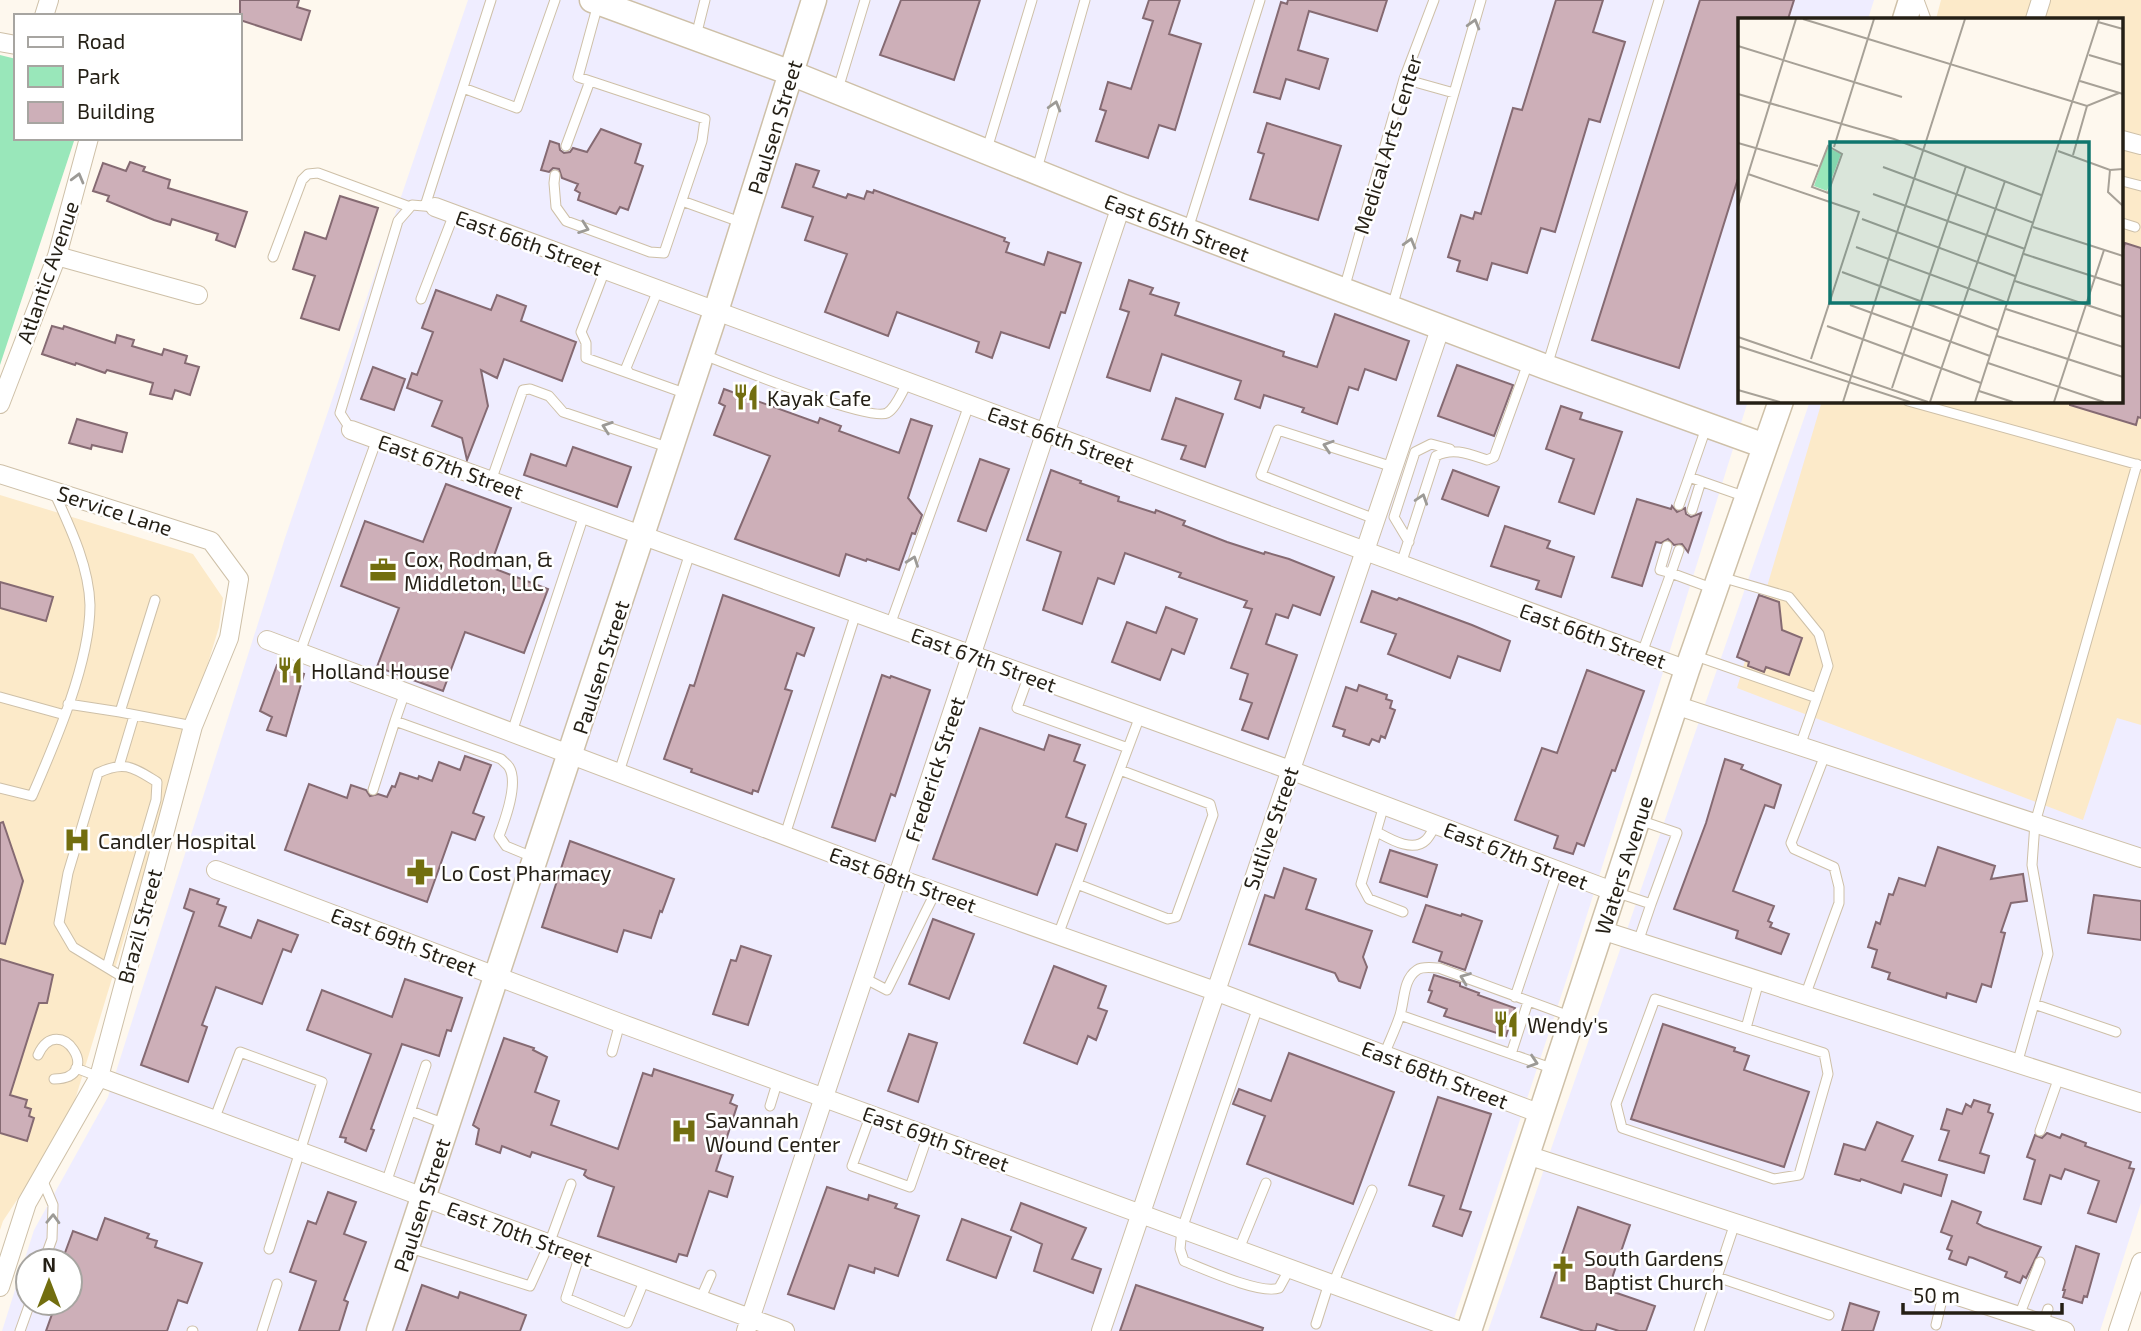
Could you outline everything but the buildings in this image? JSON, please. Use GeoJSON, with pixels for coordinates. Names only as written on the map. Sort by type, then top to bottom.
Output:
{"type":"FeatureCollection","features":[{"type":"Feature","properties":{"kind":"street","name":"Paulsen Street"},"geometry":{"type":"LineString","coordinates":[[379,1331],[572,754],[745,223],[814,0]]}},
{"type":"Feature","properties":{"kind":"street"},"geometry":{"type":"LineString","coordinates":[[1905,18],[1911,0]]}},
{"type":"Feature","properties":{"kind":"street"},"geometry":{"type":"LineString","coordinates":[[2035,18],[2041,0]]}},
{"type":"Feature","properties":{"kind":"street","name":"East 65th Street"},"geometry":{"type":"LineString","coordinates":[[595,1],[791,73],[1121,206],[1538,364],[1765,446]]}},
{"type":"Feature","properties":{"kind":"street","name":"Atlantic Avenue"},"geometry":{"type":"LineString","coordinates":[[0,404],[57,256],[88,140]]}},
{"type":"Feature","properties":{"kind":"street"},"geometry":{"type":"LineString","coordinates":[[2124,141],[2141,145]]}},
{"type":"Feature","properties":{"kind":"street","name":"Frederick Street"},"geometry":{"type":"LineString","coordinates":[[748,1325],[1121,206]]}},
{"type":"Feature","properties":{"kind":"street","name":"East 66th Street"},"geometry":{"type":"LineString","coordinates":[[430,207],[1642,653],[1690,662]]}},
{"type":"Feature","properties":{"kind":"street"},"geometry":{"type":"LineString","coordinates":[[57,256],[198,295]]}},
{"type":"Feature","properties":{"kind":"street","name":"Sutlive Street"},"geometry":{"type":"LineString","coordinates":[[1101,1331],[1441,326]]}},
{"type":"Feature","properties":{"kind":"street","name":"Waters Avenue"},"geometry":{"type":"LineString","coordinates":[[1469,1331],[1675,705],[1781,402]]}},
{"type":"Feature","properties":{"kind":"street","name":"East 67th Street"},"geometry":{"type":"LineString","coordinates":[[351,430],[1290,770],[1615,892]]}},
{"type":"Feature","properties":{"kind":"street","name":"Service Lane"},"geometry":{"type":"LineString","coordinates":[[0,474],[211,541],[223,557]]}},
{"type":"Feature","properties":{"kind":"street","name":"Brazil Street"},"geometry":{"type":"LineString","coordinates":[[0,1287],[27,1203],[99,1077],[193,726],[229,638],[239,579],[223,557]]}},
{"type":"Feature","properties":{"kind":"street","name":"East 68th Street"},"geometry":{"type":"LineString","coordinates":[[267,640],[897,878],[1215,991],[1541,1114]]}},
{"type":"Feature","properties":{"kind":"street"},"geometry":{"type":"LineString","coordinates":[[1675,705],[2141,858]]}},
{"type":"Feature","properties":{"kind":"street","name":"East 69th Street"},"geometry":{"type":"LineString","coordinates":[[216,870],[620,1023],[1460,1331]]}},
{"type":"Feature","properties":{"kind":"street"},"geometry":{"type":"LineString","coordinates":[[1601,930],[2141,1103]]}},
{"type":"Feature","properties":{"kind":"street","name":"East 70th Street"},"geometry":{"type":"LineString","coordinates":[[99,1077],[700,1300],[748,1325],[785,1331]]}},
{"type":"Feature","properties":{"kind":"street"},"geometry":{"type":"LineString","coordinates":[[1527,1155],[2019,1316],[2045,1316],[2065,1331]]}},
{"type":"Feature","properties":{"kind":"street"},"geometry":{"type":"LineString","coordinates":[[2118,1331],[2141,1262]]}},
{"type":"Feature","properties":{"kind":"lane"},"geometry":{"type":"LineString","coordinates":[[273,257],[302,180],[309,174],[318,173],[410,207],[430,207],[491,0]]}},
{"type":"Feature","properties":{"kind":"lane"},"geometry":{"type":"LineString","coordinates":[[463,88],[517,108],[555,0]]}},
{"type":"Feature","properties":{"kind":"lane"},"geometry":{"type":"LineString","coordinates":[[696,38],[705,0]]}},
{"type":"Feature","properties":{"kind":"lane"},"geometry":{"type":"LineString","coordinates":[[838,92],[865,0]]}},
{"type":"Feature","properties":{"kind":"lane"},"geometry":{"type":"LineString","coordinates":[[986,152],[1032,0]]}},
{"type":"Feature","properties":{"kind":"lane"},"geometry":{"type":"LineString","coordinates":[[1036,171],[1086,0]]}},
{"type":"Feature","properties":{"kind":"lane"},"geometry":{"type":"LineString","coordinates":[[1188,230],[1260,0]]}},
{"type":"Feature","properties":{"kind":"lane","name":"Medical Arts Center"},"geometry":{"type":"LineString","coordinates":[[1343,290],[1404,79],[1434,0]]}},
{"type":"Feature","properties":{"kind":"lane"},"geometry":{"type":"LineString","coordinates":[[1391,308],[1481,0]]}},
{"type":"Feature","properties":{"kind":"lane"},"geometry":{"type":"LineString","coordinates":[[1409,542],[1394,517],[1415,452],[1431,444],[1487,460],[1494,457],[1538,364],[1659,0]]}},
{"type":"Feature","properties":{"kind":"lane"},"geometry":{"type":"LineString","coordinates":[[1919,0],[1926,18]]}},
{"type":"Feature","properties":{"kind":"lane"},"geometry":{"type":"LineString","coordinates":[[555,175],[556,207],[566,221],[650,252],[664,253],[702,141],[705,119],[578,77],[595,1]]}},
{"type":"Feature","properties":{"kind":"lane"},"geometry":{"type":"LineString","coordinates":[[1404,79],[1454,93]]}},
{"type":"Feature","properties":{"kind":"lane"},"geometry":{"type":"LineString","coordinates":[[566,146],[590,81]]}},
{"type":"Feature","properties":{"kind":"lane"},"geometry":{"type":"LineString","coordinates":[[2124,182],[2141,186]]}},
{"type":"Feature","properties":{"kind":"lane"},"geometry":{"type":"LineString","coordinates":[[682,201],[745,223]]}},
{"type":"Feature","properties":{"kind":"lane"},"geometry":{"type":"LineString","coordinates":[[351,430],[340,413],[398,221],[410,207]]}},
{"type":"Feature","properties":{"kind":"lane"},"geometry":{"type":"LineString","coordinates":[[421,299],[454,214]]}},
{"type":"Feature","properties":{"kind":"lane"},"geometry":{"type":"LineString","coordinates":[[2124,224],[2134,227]]}},
{"type":"Feature","properties":{"kind":"lane"},"geometry":{"type":"LineString","coordinates":[[605,270],[581,332],[586,343],[586,358],[689,395]]}},
{"type":"Feature","properties":{"kind":"lane"},"geometry":{"type":"LineString","coordinates":[[629,373],[626,368],[658,290]]}},
{"type":"Feature","properties":{"kind":"lane"},"geometry":{"type":"LineString","coordinates":[[702,355],[825,400],[872,414],[885,414],[891,409],[908,382]]}},
{"type":"Feature","properties":{"kind":"lane"},"geometry":{"type":"LineString","coordinates":[[491,481],[523,390],[530,389],[549,396],[563,412],[671,449]]}},
{"type":"Feature","properties":{"kind":"lane"},"geometry":{"type":"LineString","coordinates":[[1912,402],[2139,465],[2035,823],[2032,865],[2048,954],[2017,1063]]}},
{"type":"Feature","properties":{"kind":"lane"},"geometry":{"type":"LineString","coordinates":[[890,625],[969,404]]}},
{"type":"Feature","properties":{"kind":"lane"},"geometry":{"type":"LineString","coordinates":[[1679,505],[1707,425]]}},
{"type":"Feature","properties":{"kind":"lane"},"geometry":{"type":"LineString","coordinates":[[1375,519],[1261,475],[1278,430],[1393,467]]}},
{"type":"Feature","properties":{"kind":"lane"},"geometry":{"type":"LineString","coordinates":[[300,652],[377,439]]}},
{"type":"Feature","properties":{"kind":"lane"},"geometry":{"type":"LineString","coordinates":[[1401,564],[1436,456],[1446,451],[1461,451]]}},
{"type":"Feature","properties":{"kind":"lane"},"geometry":{"type":"LineString","coordinates":[[1689,478],[1747,498]]}},
{"type":"Feature","properties":{"kind":"lane"},"geometry":{"type":"LineString","coordinates":[[1692,510],[1701,481]]}},
{"type":"Feature","properties":{"kind":"lane"},"geometry":{"type":"LineString","coordinates":[[0,788],[32,796],[65,715],[84,648],[90,605],[83,563],[53,491]]}},
{"type":"Feature","properties":{"kind":"lane"},"geometry":{"type":"LineString","coordinates":[[512,732],[584,514]]}},
{"type":"Feature","properties":{"kind":"lane"},"geometry":{"type":"LineString","coordinates":[[1667,545],[1660,569],[1789,597],[1819,634],[1828,666],[1800,746]]}},
{"type":"Feature","properties":{"kind":"lane"},"geometry":{"type":"LineString","coordinates":[[1642,653],[1679,550]]}},
{"type":"Feature","properties":{"kind":"lane"},"geometry":{"type":"LineString","coordinates":[[619,772],[690,553]]}},
{"type":"Feature","properties":{"kind":"lane"},"geometry":{"type":"LineString","coordinates":[[120,712],[155,600]]}},
{"type":"Feature","properties":{"kind":"lane"},"geometry":{"type":"LineString","coordinates":[[785,835],[856,612]]}},
{"type":"Feature","properties":{"kind":"lane"},"geometry":{"type":"LineString","coordinates":[[1690,662],[1817,698]]}},
{"type":"Feature","properties":{"kind":"lane"},"geometry":{"type":"LineString","coordinates":[[1029,675],[1017,708],[1128,748]]}},
{"type":"Feature","properties":{"kind":"lane"},"geometry":{"type":"LineString","coordinates":[[373,790],[405,692]]}},
{"type":"Feature","properties":{"kind":"lane"},"geometry":{"type":"LineString","coordinates":[[0,697],[65,715]]}},
{"type":"Feature","properties":{"kind":"lane"},"geometry":{"type":"LineString","coordinates":[[68,704],[193,726]]}},
{"type":"Feature","properties":{"kind":"lane"},"geometry":{"type":"LineString","coordinates":[[119,766],[134,716]]}},
{"type":"Feature","properties":{"kind":"lane"},"geometry":{"type":"LineString","coordinates":[[1058,935],[1140,716]]}},
{"type":"Feature","properties":{"kind":"lane"},"geometry":{"type":"LineString","coordinates":[[395,721],[501,759],[509,767],[513,780],[499,836],[506,846],[537,859]]}},
{"type":"Feature","properties":{"kind":"lane"},"geometry":{"type":"LineString","coordinates":[[1805,996],[1839,903],[1839,887],[1834,867],[1794,849],[1791,843],[1825,755]]}},
{"type":"Feature","properties":{"kind":"lane"},"geometry":{"type":"LineString","coordinates":[[107,967],[156,800],[157,782],[132,767],[114,766],[99,773],[68,873],[59,923],[73,947],[124,978]]}},
{"type":"Feature","properties":{"kind":"lane"},"geometry":{"type":"LineString","coordinates":[[1077,884],[1168,919],[1176,917],[1213,815],[1210,804],[1120,770]]}},
{"type":"Feature","properties":{"kind":"lane"},"geometry":{"type":"LineString","coordinates":[[1384,805],[1361,884],[1369,899],[1403,912]]}},
{"type":"Feature","properties":{"kind":"lane"},"geometry":{"type":"LineString","coordinates":[[1638,820],[1677,833],[1638,942]]}},
{"type":"Feature","properties":{"kind":"lane"},"geometry":{"type":"LineString","coordinates":[[1377,832],[1406,845],[1418,845],[1427,840],[1436,824]]}},
{"type":"Feature","properties":{"kind":"lane"},"geometry":{"type":"LineString","coordinates":[[1515,997],[1558,870]]}},
{"type":"Feature","properties":{"kind":"lane"},"geometry":{"type":"LineString","coordinates":[[864,978],[887,989],[936,891]]}},
{"type":"Feature","properties":{"kind":"lane"},"geometry":{"type":"LineString","coordinates":[[1615,892],[1651,904]]}},
{"type":"Feature","properties":{"kind":"lane"},"geometry":{"type":"LineString","coordinates":[[1384,1055],[1400,1015],[1405,987],[1416,970],[1424,967],[1439,968],[1572,1017]]}},
{"type":"Feature","properties":{"kind":"lane"},"geometry":{"type":"LineString","coordinates":[[1746,1028],[1759,981]]}},
{"type":"Feature","properties":{"kind":"lane"},"geometry":{"type":"LineString","coordinates":[[1656,999],[1746,1028],[1824,1053],[1828,1074],[1799,1175],[1774,1178],[1622,1128],[1616,1104],[1656,999]]}},
{"type":"Feature","properties":{"kind":"lane"},"geometry":{"type":"LineString","coordinates":[[1511,1054],[1528,1002]]}},
{"type":"Feature","properties":{"kind":"lane"},"geometry":{"type":"LineString","coordinates":[[2034,1004],[2116,1032]]}},
{"type":"Feature","properties":{"kind":"lane"},"geometry":{"type":"LineString","coordinates":[[1258,1007],[1182,1228],[1180,1249],[1184,1261],[1271,1291],[1279,1288],[1290,1268]]}},
{"type":"Feature","properties":{"kind":"lane"},"geometry":{"type":"LineString","coordinates":[[1400,1015],[1555,1069]]}},
{"type":"Feature","properties":{"kind":"lane"},"geometry":{"type":"LineString","coordinates":[[612,1052],[620,1023]]}},
{"type":"Feature","properties":{"kind":"lane"},"geometry":{"type":"LineString","coordinates":[[38,1055],[41,1049],[52,1041],[65,1041],[77,1055],[76,1069],[67,1078],[54,1079]]}},
{"type":"Feature","properties":{"kind":"lane"},"geometry":{"type":"LineString","coordinates":[[214,1120],[240,1052],[322,1082],[270,1249]]}},
{"type":"Feature","properties":{"kind":"lane"},"geometry":{"type":"LineString","coordinates":[[386,1184],[426,1065]]}},
{"type":"Feature","properties":{"kind":"lane"},"geometry":{"type":"LineString","coordinates":[[76,1069],[99,1077]]}},
{"type":"Feature","properties":{"kind":"lane"},"geometry":{"type":"LineString","coordinates":[[2040,1131],[2059,1077]]}},
{"type":"Feature","properties":{"kind":"lane"},"geometry":{"type":"LineString","coordinates":[[770,1106],[778,1080]]}},
{"type":"Feature","properties":{"kind":"lane"},"geometry":{"type":"LineString","coordinates":[[411,1111],[448,1125]]}},
{"type":"Feature","properties":{"kind":"lane"},"geometry":{"type":"LineString","coordinates":[[871,1114],[852,1166],[910,1187],[928,1135]]}},
{"type":"Feature","properties":{"kind":"lane"},"geometry":{"type":"LineString","coordinates":[[41,1178],[53,1205],[52,1239],[49,1247]]}},
{"type":"Feature","properties":{"kind":"lane"},"geometry":{"type":"LineString","coordinates":[[1239,1249],[1266,1183]]}},
{"type":"Feature","properties":{"kind":"lane"},"geometry":{"type":"LineString","coordinates":[[407,1247],[530,1286],[571,1184]]}},
{"type":"Feature","properties":{"kind":"lane"},"geometry":{"type":"LineString","coordinates":[[1316,1324],[1372,1190]]}},
{"type":"Feature","properties":{"kind":"lane"},"geometry":{"type":"LineString","coordinates":[[1699,1331],[1735,1223]]}},
{"type":"Feature","properties":{"kind":"lane"},"geometry":{"type":"LineString","coordinates":[[580,1255],[566,1298],[627,1323],[645,1279]]}},
{"type":"Feature","properties":{"kind":"lane"},"geometry":{"type":"LineString","coordinates":[[2019,1316],[2040,1262]]}},
{"type":"Feature","properties":{"kind":"lane"},"geometry":{"type":"LineString","coordinates":[[700,1300],[711,1275]]}},
{"type":"Feature","properties":{"kind":"lane"},"geometry":{"type":"LineString","coordinates":[[1717,1277],[1829,1315]]}},
{"type":"Feature","properties":{"kind":"lane"},"geometry":{"type":"LineString","coordinates":[[262,1331],[277,1284]]}},
{"type":"Feature","properties":{"kind":"lane"},"geometry":{"type":"LineString","coordinates":[[1936,1325],[1944,1291]]}},
{"type":"Feature","properties":{"kind":"shaded area"},"geometry":{"type":"Polygon","coordinates":[[[468,0],[1874,0],[1868,18],[1738,18],[1738,402],[1748,402],[1570,969],[1450,1331],[2,1331],[14,1293],[14,1317],[84,1317],[84,1247],[29,1247],[34,1230],[108,1097],[285,538],[468,0]]]}},
{"type":"Feature","properties":{"kind":"shaded area"},"geometry":{"type":"Polygon","coordinates":[[[1941,0],[2141,0],[2141,725],[2117,718],[2083,820],[1737,688],[1822,402],[2124,402],[2124,18],[1936,18],[1941,0]]]}},
{"type":"Feature","properties":{"kind":"shaded area"},"geometry":{"type":"Polygon","coordinates":[[[2141,164],[2141,1203],[2100,1331],[1488,1331],[1810,402],[2124,402],[2141,164]]]}},
{"type":"Feature","properties":{"kind":"shaded area","name":"Candler Hospital"},"geometry":{"type":"Polygon","coordinates":[[[0,495],[193,554],[223,598],[219,627],[68,1123],[3,1221],[0,1230],[0,495]]]}},
{"type":"Feature","properties":{"kind":"green space"},"geometry":{"type":"Polygon","coordinates":[[[0,55],[14,58],[14,140],[74,140],[0,365],[0,55]]]}},
{"type":"Feature","properties":{"kind":"place","name":"Kayak Cafe"},"geometry":{"type":"Point","coordinates":[746,397]}},
{"type":"Feature","properties":{"kind":"place","name":"Cox, Rodman, & Middleton, LLC"},"geometry":{"type":"Point","coordinates":[383,570]}},
{"type":"Feature","properties":{"kind":"place","name":"Holland House"},"geometry":{"type":"Point","coordinates":[290,670]}},
{"type":"Feature","properties":{"kind":"place","name":"Candler Hospital"},"geometry":{"type":"Point","coordinates":[77,840]}},
{"type":"Feature","properties":{"kind":"place","name":"Lo Cost Pharmacy"},"geometry":{"type":"Point","coordinates":[420,872]}},
{"type":"Feature","properties":{"kind":"place","name":"Wendy's"},"geometry":{"type":"Point","coordinates":[1506,1024]}},
{"type":"Feature","properties":{"kind":"place","name":"Savannah Wound Center"},"geometry":{"type":"Point","coordinates":[684,1131]}},
{"type":"Feature","properties":{"kind":"place","name":"South Gardens Baptist Church"},"geometry":{"type":"Point","coordinates":[1563,1269]}}]}
